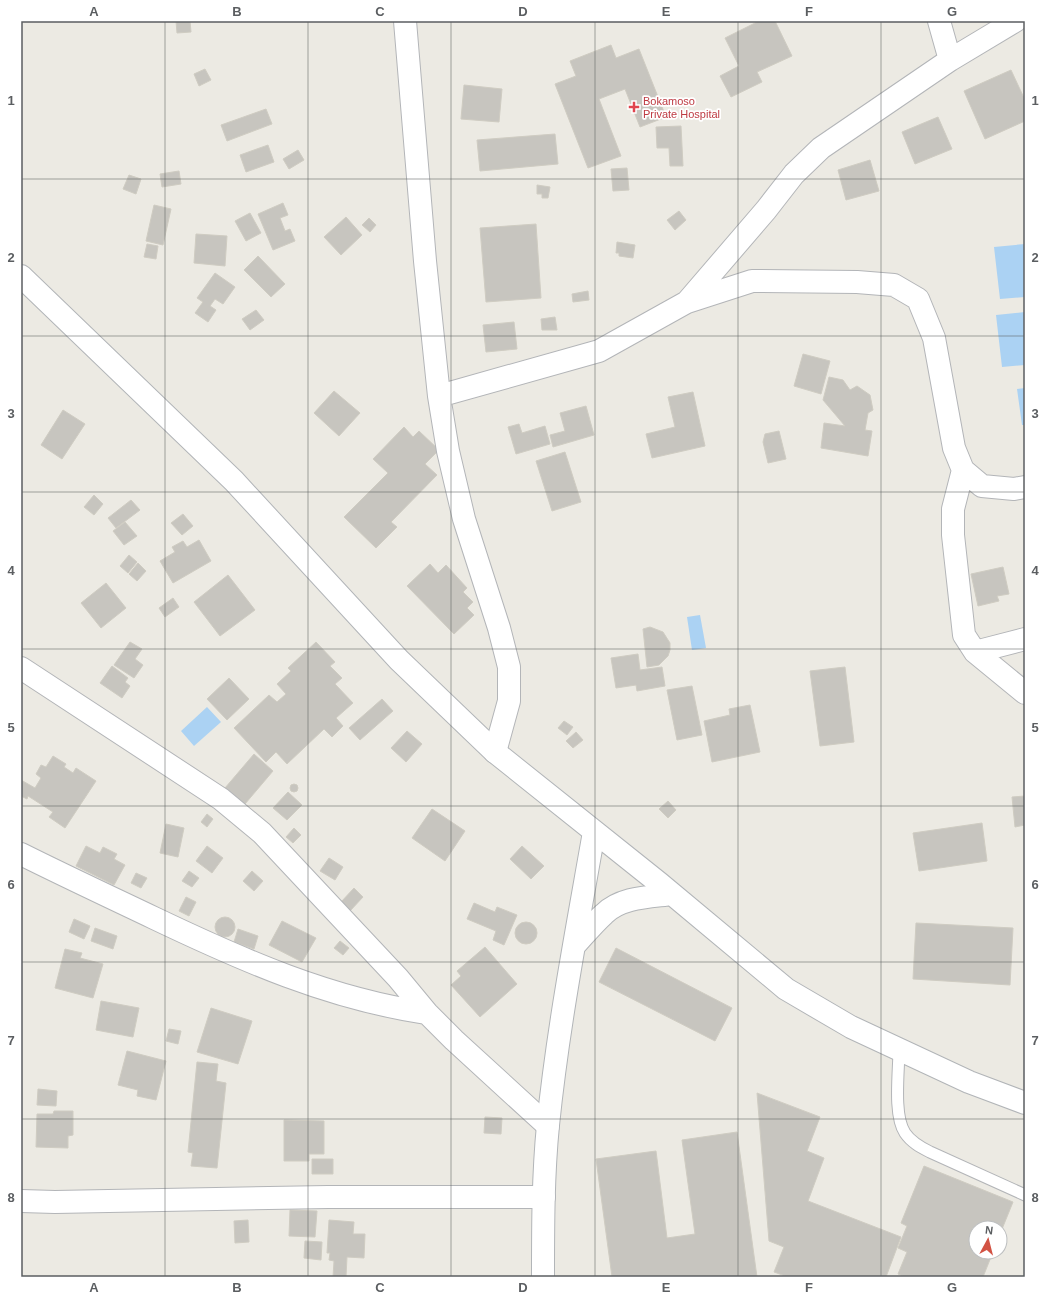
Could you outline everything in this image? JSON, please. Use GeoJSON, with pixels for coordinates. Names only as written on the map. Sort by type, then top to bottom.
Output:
{"type":"FeatureCollection","features":[{"type":"Feature","properties":{"kind":"street"},"geometry":{"type":"LineString","coordinates":[[405,21],[425,261],[439,396],[448,450],[464,519],[499,628],[508,667],[509,701],[495,752]]}},
{"type":"Feature","properties":{"kind":"street"},"geometry":{"type":"LineString","coordinates":[[939,21],[950,60]]}},
{"type":"Feature","properties":{"kind":"street"},"geometry":{"type":"LineString","coordinates":[[687,302],[766,210],[794,174],[821,148],[950,60],[1015,21]]}},
{"type":"Feature","properties":{"kind":"street"},"geometry":{"type":"LineString","coordinates":[[21,276],[234,481],[399,660],[495,752],[672,894],[786,989],[851,1027],[969,1082],[1025,1104]]}},
{"type":"Feature","properties":{"kind":"street"},"geometry":{"type":"LineString","coordinates":[[439,396],[598,351],[687,302],[752,281],[857,282],[894,285],[918,299],[934,338],[954,448],[963,470],[982,486],[1014,489],[1025,487]]}},
{"type":"Feature","properties":{"kind":"street"},"geometry":{"type":"LineString","coordinates":[[963,470],[953,509],[953,535],[964,635],[974,652],[1025,693]]}},
{"type":"Feature","properties":{"kind":"street"},"geometry":{"type":"LineString","coordinates":[[974,652],[1025,639]]}},
{"type":"Feature","properties":{"kind":"street"},"geometry":{"type":"LineString","coordinates":[[21,668],[221,799],[262,833],[398,978],[427,1013],[496,1080],[548,1126]]}},
{"type":"Feature","properties":{"kind":"street"},"geometry":{"type":"LineString","coordinates":[[543,1277],[544,1197],[548,1126],[574,946],[594,832]]}},
{"type":"Feature","properties":{"kind":"street"},"geometry":{"type":"LineString","coordinates":[[21,854],[232,955],[345,996],[390,1007],[427,1013]]}},
{"type":"Feature","properties":{"kind":"street"},"geometry":{"type":"LineString","coordinates":[[574,946],[605,913],[616,906],[637,899],[672,894]]}},
{"type":"Feature","properties":{"kind":"street"},"geometry":{"type":"LineString","coordinates":[[21,1200],[55,1202],[328,1197],[544,1197]]}},
{"type":"Feature","properties":{"kind":"lane"},"geometry":{"type":"LineString","coordinates":[[899,1049],[899,1112],[905,1132],[915,1144],[1025,1195]]}},
{"type":"Feature","properties":{"kind":"water"},"geometry":{"type":"Polygon","coordinates":[[[1025,244],[1025,297],[1000,299],[994,247],[1025,244]]]}},
{"type":"Feature","properties":{"kind":"water"},"geometry":{"type":"Polygon","coordinates":[[[1025,312],[1025,365],[1002,367],[996,315],[1025,312]]]}},
{"type":"Feature","properties":{"kind":"water"},"geometry":{"type":"Polygon","coordinates":[[[1025,388],[1025,425],[1022,425],[1017,389],[1025,388]]]}},
{"type":"Feature","properties":{"kind":"water"},"geometry":{"type":"Polygon","coordinates":[[[700,615],[706,648],[692,650],[687,617],[700,615]]]}},
{"type":"Feature","properties":{"kind":"water"},"geometry":{"type":"Polygon","coordinates":[[[207,707],[221,722],[194,746],[181,731],[207,707]]]}},
{"type":"Feature","properties":{"kind":"building"},"geometry":{"type":"Polygon","coordinates":[[[176,21],[190,21],[191,32],[177,33],[176,21]]]}},
{"type":"Feature","properties":{"kind":"building"},"geometry":{"type":"Polygon","coordinates":[[[759,21],[775,21],[792,56],[757,72],[762,82],[731,97],[720,76],[739,66],[725,38],[759,21]]]}},
{"type":"Feature","properties":{"kind":"building"},"geometry":{"type":"Polygon","coordinates":[[[611,45],[616,58],[639,49],[666,117],[640,127],[625,89],[599,99],[621,156],[588,168],[555,84],[576,76],[570,61],[611,45]]]}},
{"type":"Feature","properties":{"kind":"building"},"geometry":{"type":"Polygon","coordinates":[[[205,69],[211,80],[199,86],[194,74],[205,69]]]}},
{"type":"Feature","properties":{"kind":"building"},"geometry":{"type":"Polygon","coordinates":[[[1011,70],[1025,100],[1025,121],[985,139],[964,91],[1011,70]]]}},
{"type":"Feature","properties":{"kind":"building"},"geometry":{"type":"Polygon","coordinates":[[[464,85],[502,89],[499,122],[461,119],[464,85]]]}},
{"type":"Feature","properties":{"kind":"building"},"geometry":{"type":"Polygon","coordinates":[[[266,109],[272,124],[227,141],[221,125],[266,109]]]}},
{"type":"Feature","properties":{"kind":"building"},"geometry":{"type":"Polygon","coordinates":[[[938,117],[952,149],[915,164],[902,132],[938,117]]]}},
{"type":"Feature","properties":{"kind":"building"},"geometry":{"type":"Polygon","coordinates":[[[681,126],[683,166],[670,166],[669,148],[657,148],[656,127],[681,126]]]}},
{"type":"Feature","properties":{"kind":"building"},"geometry":{"type":"Polygon","coordinates":[[[555,134],[558,164],[480,171],[477,140],[555,134]]]}},
{"type":"Feature","properties":{"kind":"building"},"geometry":{"type":"Polygon","coordinates":[[[268,145],[274,162],[246,172],[240,155],[268,145]]]}},
{"type":"Feature","properties":{"kind":"building"},"geometry":{"type":"Polygon","coordinates":[[[298,150],[304,160],[289,169],[283,159],[298,150]]]}},
{"type":"Feature","properties":{"kind":"building"},"geometry":{"type":"Polygon","coordinates":[[[870,160],[879,191],[846,200],[838,170],[870,160]]]}},
{"type":"Feature","properties":{"kind":"building"},"geometry":{"type":"Polygon","coordinates":[[[627,168],[629,190],[613,191],[611,169],[627,168]]]}},
{"type":"Feature","properties":{"kind":"building"},"geometry":{"type":"Polygon","coordinates":[[[179,171],[181,184],[162,187],[160,174],[179,171]]]}},
{"type":"Feature","properties":{"kind":"building"},"geometry":{"type":"Polygon","coordinates":[[[129,175],[141,179],[136,194],[123,189],[129,175]]]}},
{"type":"Feature","properties":{"kind":"building"},"geometry":{"type":"Polygon","coordinates":[[[537,185],[550,187],[548,198],[542,198],[542,194],[537,194],[537,185]]]}},
{"type":"Feature","properties":{"kind":"building"},"geometry":{"type":"Polygon","coordinates":[[[283,203],[288,215],[280,218],[285,231],[290,229],[295,241],[273,250],[258,214],[283,203]]]}},
{"type":"Feature","properties":{"kind":"building"},"geometry":{"type":"Polygon","coordinates":[[[154,205],[171,209],[163,245],[146,241],[154,205]]]}},
{"type":"Feature","properties":{"kind":"building"},"geometry":{"type":"Polygon","coordinates":[[[679,211],[686,220],[675,230],[667,220],[679,211]]]}},
{"type":"Feature","properties":{"kind":"building"},"geometry":{"type":"Polygon","coordinates":[[[250,213],[261,233],[246,241],[235,221],[250,213]]]}},
{"type":"Feature","properties":{"kind":"building"},"geometry":{"type":"Polygon","coordinates":[[[346,217],[362,235],[341,255],[324,237],[346,217]]]}},
{"type":"Feature","properties":{"kind":"building"},"geometry":{"type":"Polygon","coordinates":[[[369,218],[376,225],[370,232],[362,225],[369,218]]]}},
{"type":"Feature","properties":{"kind":"building"},"geometry":{"type":"Polygon","coordinates":[[[536,224],[541,298],[486,302],[480,228],[536,224]]]}},
{"type":"Feature","properties":{"kind":"building"},"geometry":{"type":"Polygon","coordinates":[[[196,234],[227,236],[225,266],[194,263],[196,234]]]}},
{"type":"Feature","properties":{"kind":"building"},"geometry":{"type":"Polygon","coordinates":[[[617,242],[635,245],[633,258],[619,256],[619,253],[616,253],[617,242]]]}},
{"type":"Feature","properties":{"kind":"building"},"geometry":{"type":"Polygon","coordinates":[[[147,244],[158,246],[156,259],[144,257],[147,244]]]}},
{"type":"Feature","properties":{"kind":"building"},"geometry":{"type":"Polygon","coordinates":[[[258,256],[285,284],[271,297],[244,270],[258,256]]]}},
{"type":"Feature","properties":{"kind":"building"},"geometry":{"type":"Polygon","coordinates":[[[215,273],[235,287],[223,304],[215,299],[210,306],[216,310],[208,322],[195,313],[203,302],[197,298],[215,273]]]}},
{"type":"Feature","properties":{"kind":"building"},"geometry":{"type":"Polygon","coordinates":[[[588,291],[589,300],[573,302],[572,294],[588,291]]]}},
{"type":"Feature","properties":{"kind":"building"},"geometry":{"type":"Polygon","coordinates":[[[256,310],[264,320],[250,330],[242,319],[256,310]]]}},
{"type":"Feature","properties":{"kind":"building"},"geometry":{"type":"Polygon","coordinates":[[[555,317],[557,330],[542,330],[541,319],[555,317]]]}},
{"type":"Feature","properties":{"kind":"building"},"geometry":{"type":"Polygon","coordinates":[[[514,322],[517,349],[486,352],[483,325],[514,322]]]}},
{"type":"Feature","properties":{"kind":"building"},"geometry":{"type":"Polygon","coordinates":[[[803,354],[830,361],[821,394],[794,386],[803,354]]]}},
{"type":"Feature","properties":{"kind":"building"},"geometry":{"type":"Polygon","coordinates":[[[829,377],[843,380],[850,390],[857,386],[870,395],[873,410],[868,413],[865,430],[872,431],[868,456],[821,448],[824,423],[845,426],[823,400],[829,377]]]}},
{"type":"Feature","properties":{"kind":"building"},"geometry":{"type":"Polygon","coordinates":[[[334,391],[360,413],[339,436],[314,413],[334,391]]]}},
{"type":"Feature","properties":{"kind":"building"},"geometry":{"type":"Polygon","coordinates":[[[693,392],[705,446],[652,458],[646,434],[675,427],[668,397],[693,392]]]}},
{"type":"Feature","properties":{"kind":"building"},"geometry":{"type":"Polygon","coordinates":[[[586,406],[594,435],[553,447],[550,435],[565,431],[560,413],[586,406]]]}},
{"type":"Feature","properties":{"kind":"building"},"geometry":{"type":"Polygon","coordinates":[[[63,410],[85,424],[62,459],[41,445],[63,410]]]}},
{"type":"Feature","properties":{"kind":"building"},"geometry":{"type":"Polygon","coordinates":[[[519,424],[522,433],[545,426],[550,444],[516,454],[508,427],[519,424]]]}},
{"type":"Feature","properties":{"kind":"building"},"geometry":{"type":"Polygon","coordinates":[[[404,427],[413,437],[419,431],[439,450],[425,464],[437,475],[391,522],[397,527],[376,548],[344,517],[388,473],[373,459],[404,427]]]}},
{"type":"Feature","properties":{"kind":"building"},"geometry":{"type":"Polygon","coordinates":[[[779,431],[786,459],[768,463],[763,442],[765,434],[779,431]]]}},
{"type":"Feature","properties":{"kind":"building"},"geometry":{"type":"Polygon","coordinates":[[[565,452],[581,502],[552,511],[536,461],[565,452]]]}},
{"type":"Feature","properties":{"kind":"building"},"geometry":{"type":"Polygon","coordinates":[[[94,495],[103,504],[94,515],[84,507],[94,495]]]}},
{"type":"Feature","properties":{"kind":"building"},"geometry":{"type":"Polygon","coordinates":[[[131,500],[140,510],[116,528],[108,518],[131,500]]]}},
{"type":"Feature","properties":{"kind":"building"},"geometry":{"type":"Polygon","coordinates":[[[183,514],[193,526],[182,535],[171,523],[183,514]]]}},
{"type":"Feature","properties":{"kind":"building"},"geometry":{"type":"Polygon","coordinates":[[[125,522],[137,536],[124,545],[113,531],[125,522]]]}},
{"type":"Feature","properties":{"kind":"building"},"geometry":{"type":"Polygon","coordinates":[[[199,540],[211,561],[173,583],[160,561],[175,552],[172,547],[183,541],[187,547],[199,540]]]}},
{"type":"Feature","properties":{"kind":"building"},"geometry":{"type":"Polygon","coordinates":[[[129,555],[137,562],[128,573],[120,566],[129,555]]]}},
{"type":"Feature","properties":{"kind":"building"},"geometry":{"type":"Polygon","coordinates":[[[138,563],[146,571],[137,581],[129,574],[138,563]]]}},
{"type":"Feature","properties":{"kind":"building"},"geometry":{"type":"Polygon","coordinates":[[[430,564],[438,573],[446,565],[467,588],[463,592],[473,602],[467,608],[474,615],[454,634],[407,586],[430,564]]]}},
{"type":"Feature","properties":{"kind":"building"},"geometry":{"type":"Polygon","coordinates":[[[1003,567],[1009,594],[997,596],[999,601],[978,606],[971,574],[1003,567]]]}},
{"type":"Feature","properties":{"kind":"building"},"geometry":{"type":"Polygon","coordinates":[[[228,575],[255,610],[220,636],[194,602],[228,575]]]}},
{"type":"Feature","properties":{"kind":"building"},"geometry":{"type":"Polygon","coordinates":[[[106,583],[126,608],[101,628],[81,603],[106,583]]]}},
{"type":"Feature","properties":{"kind":"building"},"geometry":{"type":"Polygon","coordinates":[[[173,598],[179,607],[165,617],[159,608],[173,598]]]}},
{"type":"Feature","properties":{"kind":"building"},"geometry":{"type":"Polygon","coordinates":[[[650,627],[663,632],[670,643],[670,650],[668,656],[659,665],[647,667],[643,629],[650,627]]]}},
{"type":"Feature","properties":{"kind":"building"},"geometry":{"type":"Polygon","coordinates":[[[130,642],[142,649],[135,659],[143,665],[134,678],[114,665],[130,642]]]}},
{"type":"Feature","properties":{"kind":"building"},"geometry":{"type":"Polygon","coordinates":[[[316,642],[335,662],[330,666],[342,678],[335,684],[353,703],[336,718],[343,726],[332,737],[324,729],[287,764],[276,752],[266,762],[234,728],[269,695],[277,702],[286,694],[277,684],[291,671],[288,668],[316,642]]]}},
{"type":"Feature","properties":{"kind":"building"},"geometry":{"type":"Polygon","coordinates":[[[638,654],[640,670],[662,667],[665,686],[637,691],[636,685],[616,688],[611,658],[638,654]]]}},
{"type":"Feature","properties":{"kind":"building"},"geometry":{"type":"Polygon","coordinates":[[[112,666],[128,678],[125,682],[130,686],[122,698],[100,683],[112,666]]]}},
{"type":"Feature","properties":{"kind":"building"},"geometry":{"type":"Polygon","coordinates":[[[845,667],[854,742],[820,746],[810,671],[845,667]]]}},
{"type":"Feature","properties":{"kind":"building"},"geometry":{"type":"Polygon","coordinates":[[[229,678],[249,699],[227,720],[207,699],[229,678]]]}},
{"type":"Feature","properties":{"kind":"building"},"geometry":{"type":"Polygon","coordinates":[[[692,686],[702,735],[677,740],[667,690],[692,686]]]}},
{"type":"Feature","properties":{"kind":"building"},"geometry":{"type":"Polygon","coordinates":[[[382,699],[393,711],[360,740],[349,728],[382,699]]]}},
{"type":"Feature","properties":{"kind":"building"},"geometry":{"type":"Polygon","coordinates":[[[750,705],[760,752],[712,762],[704,721],[730,715],[729,709],[750,705]]]}},
{"type":"Feature","properties":{"kind":"building"},"geometry":{"type":"Polygon","coordinates":[[[564,721],[573,727],[567,735],[558,728],[564,721]]]}},
{"type":"Feature","properties":{"kind":"building"},"geometry":{"type":"Polygon","coordinates":[[[407,731],[422,744],[406,762],[391,748],[407,731]]]}},
{"type":"Feature","properties":{"kind":"building"},"geometry":{"type":"Polygon","coordinates":[[[576,732],[583,740],[573,748],[566,741],[576,732]]]}},
{"type":"Feature","properties":{"kind":"building"},"geometry":{"type":"Polygon","coordinates":[[[254,754],[273,771],[245,804],[225,788],[254,754]]]}},
{"type":"Feature","properties":{"kind":"building"},"geometry":{"type":"Polygon","coordinates":[[[53,756],[66,764],[64,767],[73,773],[76,768],[96,781],[65,828],[49,817],[53,812],[28,796],[27,799],[21,796],[21,780],[35,788],[41,778],[36,774],[41,765],[46,767],[53,756]]]}},
{"type":"Feature","properties":{"kind":"building"},"geometry":{"type":"Polygon","coordinates":[[[292,784],[296,784],[298,788],[296,792],[292,792],[290,790],[290,786],[292,784]]]}},
{"type":"Feature","properties":{"kind":"building"},"geometry":{"type":"Polygon","coordinates":[[[288,792],[302,805],[287,820],[273,808],[288,792]]]}},
{"type":"Feature","properties":{"kind":"building"},"geometry":{"type":"Polygon","coordinates":[[[1025,796],[1025,825],[1015,827],[1012,797],[1025,796]]]}},
{"type":"Feature","properties":{"kind":"building"},"geometry":{"type":"Polygon","coordinates":[[[668,801],[676,810],[668,818],[659,809],[668,801]]]}},
{"type":"Feature","properties":{"kind":"building"},"geometry":{"type":"Polygon","coordinates":[[[432,809],[465,831],[445,861],[412,838],[432,809]]]}},
{"type":"Feature","properties":{"kind":"building"},"geometry":{"type":"Polygon","coordinates":[[[207,814],[213,819],[207,827],[201,822],[207,814]]]}},
{"type":"Feature","properties":{"kind":"building"},"geometry":{"type":"Polygon","coordinates":[[[982,823],[987,861],[919,871],[913,833],[982,823]]]}},
{"type":"Feature","properties":{"kind":"building"},"geometry":{"type":"Polygon","coordinates":[[[166,824],[184,828],[178,857],[160,853],[166,824]]]}},
{"type":"Feature","properties":{"kind":"building"},"geometry":{"type":"Polygon","coordinates":[[[294,828],[301,835],[293,843],[286,837],[294,828]]]}},
{"type":"Feature","properties":{"kind":"building"},"geometry":{"type":"Polygon","coordinates":[[[86,846],[100,853],[103,847],[117,854],[114,859],[125,865],[114,885],[76,866],[86,846]]]}},
{"type":"Feature","properties":{"kind":"building"},"geometry":{"type":"Polygon","coordinates":[[[207,846],[223,858],[212,873],[196,861],[207,846]]]}},
{"type":"Feature","properties":{"kind":"building"},"geometry":{"type":"Polygon","coordinates":[[[522,846],[544,866],[531,879],[510,859],[522,846]]]}},
{"type":"Feature","properties":{"kind":"building"},"geometry":{"type":"Polygon","coordinates":[[[329,858],[343,867],[335,880],[320,871],[329,858]]]}},
{"type":"Feature","properties":{"kind":"building"},"geometry":{"type":"Polygon","coordinates":[[[189,871],[199,878],[192,887],[182,881],[189,871]]]}},
{"type":"Feature","properties":{"kind":"building"},"geometry":{"type":"Polygon","coordinates":[[[252,871],[263,881],[254,891],[243,881],[252,871]]]}},
{"type":"Feature","properties":{"kind":"building"},"geometry":{"type":"Polygon","coordinates":[[[136,873],[147,878],[141,888],[131,883],[136,873]]]}},
{"type":"Feature","properties":{"kind":"building"},"geometry":{"type":"Polygon","coordinates":[[[354,888],[363,897],[350,911],[341,902],[354,888]]]}},
{"type":"Feature","properties":{"kind":"building"},"geometry":{"type":"Polygon","coordinates":[[[186,897],[196,902],[189,916],[179,911],[186,897]]]}},
{"type":"Feature","properties":{"kind":"building"},"geometry":{"type":"Polygon","coordinates":[[[474,903],[495,912],[497,907],[517,915],[504,945],[493,940],[496,931],[467,919],[474,903]]]}},
{"type":"Feature","properties":{"kind":"building"},"geometry":{"type":"Polygon","coordinates":[[[225,917],[232,920],[235,927],[232,934],[225,937],[218,934],[215,927],[218,920],[225,917]]]}},
{"type":"Feature","properties":{"kind":"building"},"geometry":{"type":"Polygon","coordinates":[[[74,919],[90,926],[84,939],[69,932],[74,919]]]}},
{"type":"Feature","properties":{"kind":"building"},"geometry":{"type":"Polygon","coordinates":[[[282,921],[316,938],[302,962],[269,945],[282,921]]]}},
{"type":"Feature","properties":{"kind":"building"},"geometry":{"type":"Polygon","coordinates":[[[526,922],[534,925],[537,933],[534,941],[526,944],[518,941],[515,933],[518,925],[526,922]]]}},
{"type":"Feature","properties":{"kind":"building"},"geometry":{"type":"Polygon","coordinates":[[[916,923],[1013,928],[1010,985],[913,979],[916,923]]]}},
{"type":"Feature","properties":{"kind":"building"},"geometry":{"type":"Polygon","coordinates":[[[95,928],[117,936],[113,949],[91,941],[95,928]]]}},
{"type":"Feature","properties":{"kind":"building"},"geometry":{"type":"Polygon","coordinates":[[[238,929],[258,936],[254,949],[234,942],[238,929]]]}},
{"type":"Feature","properties":{"kind":"building"},"geometry":{"type":"Polygon","coordinates":[[[340,941],[349,948],[343,955],[334,948],[340,941]]]}},
{"type":"Feature","properties":{"kind":"building"},"geometry":{"type":"Polygon","coordinates":[[[485,947],[517,984],[480,1017],[451,985],[461,976],[457,971],[485,947]]]}},
{"type":"Feature","properties":{"kind":"building"},"geometry":{"type":"Polygon","coordinates":[[[616,948],[732,1008],[715,1041],[599,982],[616,948]]]}},
{"type":"Feature","properties":{"kind":"building"},"geometry":{"type":"Polygon","coordinates":[[[65,949],[82,953],[80,958],[103,964],[93,998],[55,988],[65,949]]]}},
{"type":"Feature","properties":{"kind":"building"},"geometry":{"type":"Polygon","coordinates":[[[101,1001],[139,1008],[133,1037],[96,1030],[101,1001]]]}},
{"type":"Feature","properties":{"kind":"building"},"geometry":{"type":"Polygon","coordinates":[[[211,1008],[252,1021],[238,1064],[197,1052],[211,1008]]]}},
{"type":"Feature","properties":{"kind":"building"},"geometry":{"type":"Polygon","coordinates":[[[169,1029],[181,1031],[178,1044],[166,1041],[169,1029]]]}},
{"type":"Feature","properties":{"kind":"building"},"geometry":{"type":"Polygon","coordinates":[[[127,1051],[166,1061],[156,1100],[137,1096],[138,1090],[118,1085],[127,1051]]]}},
{"type":"Feature","properties":{"kind":"building"},"geometry":{"type":"Polygon","coordinates":[[[197,1062],[218,1064],[216,1081],[226,1083],[217,1168],[191,1166],[193,1153],[188,1152],[197,1062]]]}},
{"type":"Feature","properties":{"kind":"building"},"geometry":{"type":"Polygon","coordinates":[[[38,1089],[57,1091],[56,1106],[37,1105],[38,1089]]]}},
{"type":"Feature","properties":{"kind":"building"},"geometry":{"type":"Polygon","coordinates":[[[757,1093],[820,1117],[807,1151],[824,1158],[808,1201],[901,1237],[886,1277],[788,1277],[774,1272],[784,1247],[769,1241],[757,1093]]]}},
{"type":"Feature","properties":{"kind":"building"},"geometry":{"type":"Polygon","coordinates":[[[54,1111],[73,1111],[73,1135],[68,1136],[68,1148],[36,1147],[37,1114],[53,1114],[54,1111]]]}},
{"type":"Feature","properties":{"kind":"building"},"geometry":{"type":"Polygon","coordinates":[[[485,1117],[502,1118],[501,1134],[484,1133],[485,1117]]]}},
{"type":"Feature","properties":{"kind":"building"},"geometry":{"type":"Polygon","coordinates":[[[284,1120],[324,1121],[324,1154],[309,1154],[309,1161],[284,1161],[284,1120]]]}},
{"type":"Feature","properties":{"kind":"building"},"geometry":{"type":"Polygon","coordinates":[[[737,1132],[757,1277],[612,1277],[596,1159],[656,1151],[667,1238],[695,1234],[682,1140],[737,1132]]]}},
{"type":"Feature","properties":{"kind":"building"},"geometry":{"type":"Polygon","coordinates":[[[312,1159],[333,1159],[333,1174],[312,1174],[312,1159]]]}},
{"type":"Feature","properties":{"kind":"building"},"geometry":{"type":"Polygon","coordinates":[[[924,1166],[1013,1202],[1006,1220],[968,1220],[968,1260],[990,1260],[983,1277],[905,1277],[898,1274],[907,1252],[898,1248],[907,1226],[901,1223],[924,1166]]]}},
{"type":"Feature","properties":{"kind":"building"},"geometry":{"type":"Polygon","coordinates":[[[290,1210],[317,1211],[315,1237],[289,1236],[290,1210]]]}},
{"type":"Feature","properties":{"kind":"building"},"geometry":{"type":"Polygon","coordinates":[[[248,1220],[249,1242],[235,1243],[234,1221],[248,1220]]]}},
{"type":"Feature","properties":{"kind":"building"},"geometry":{"type":"Polygon","coordinates":[[[329,1220],[354,1222],[353,1234],[365,1234],[364,1258],[347,1257],[346,1277],[333,1277],[334,1261],[329,1260],[330,1253],[327,1253],[329,1220]]]}},
{"type":"Feature","properties":{"kind":"building"},"geometry":{"type":"Polygon","coordinates":[[[305,1241],[322,1242],[321,1260],[304,1258],[305,1241]]]}},
{"type":"Feature","properties":{"kind":"place","name":"Bokamoso Private Hospital"},"geometry":{"type":"Point","coordinates":[634,107]}}]}
